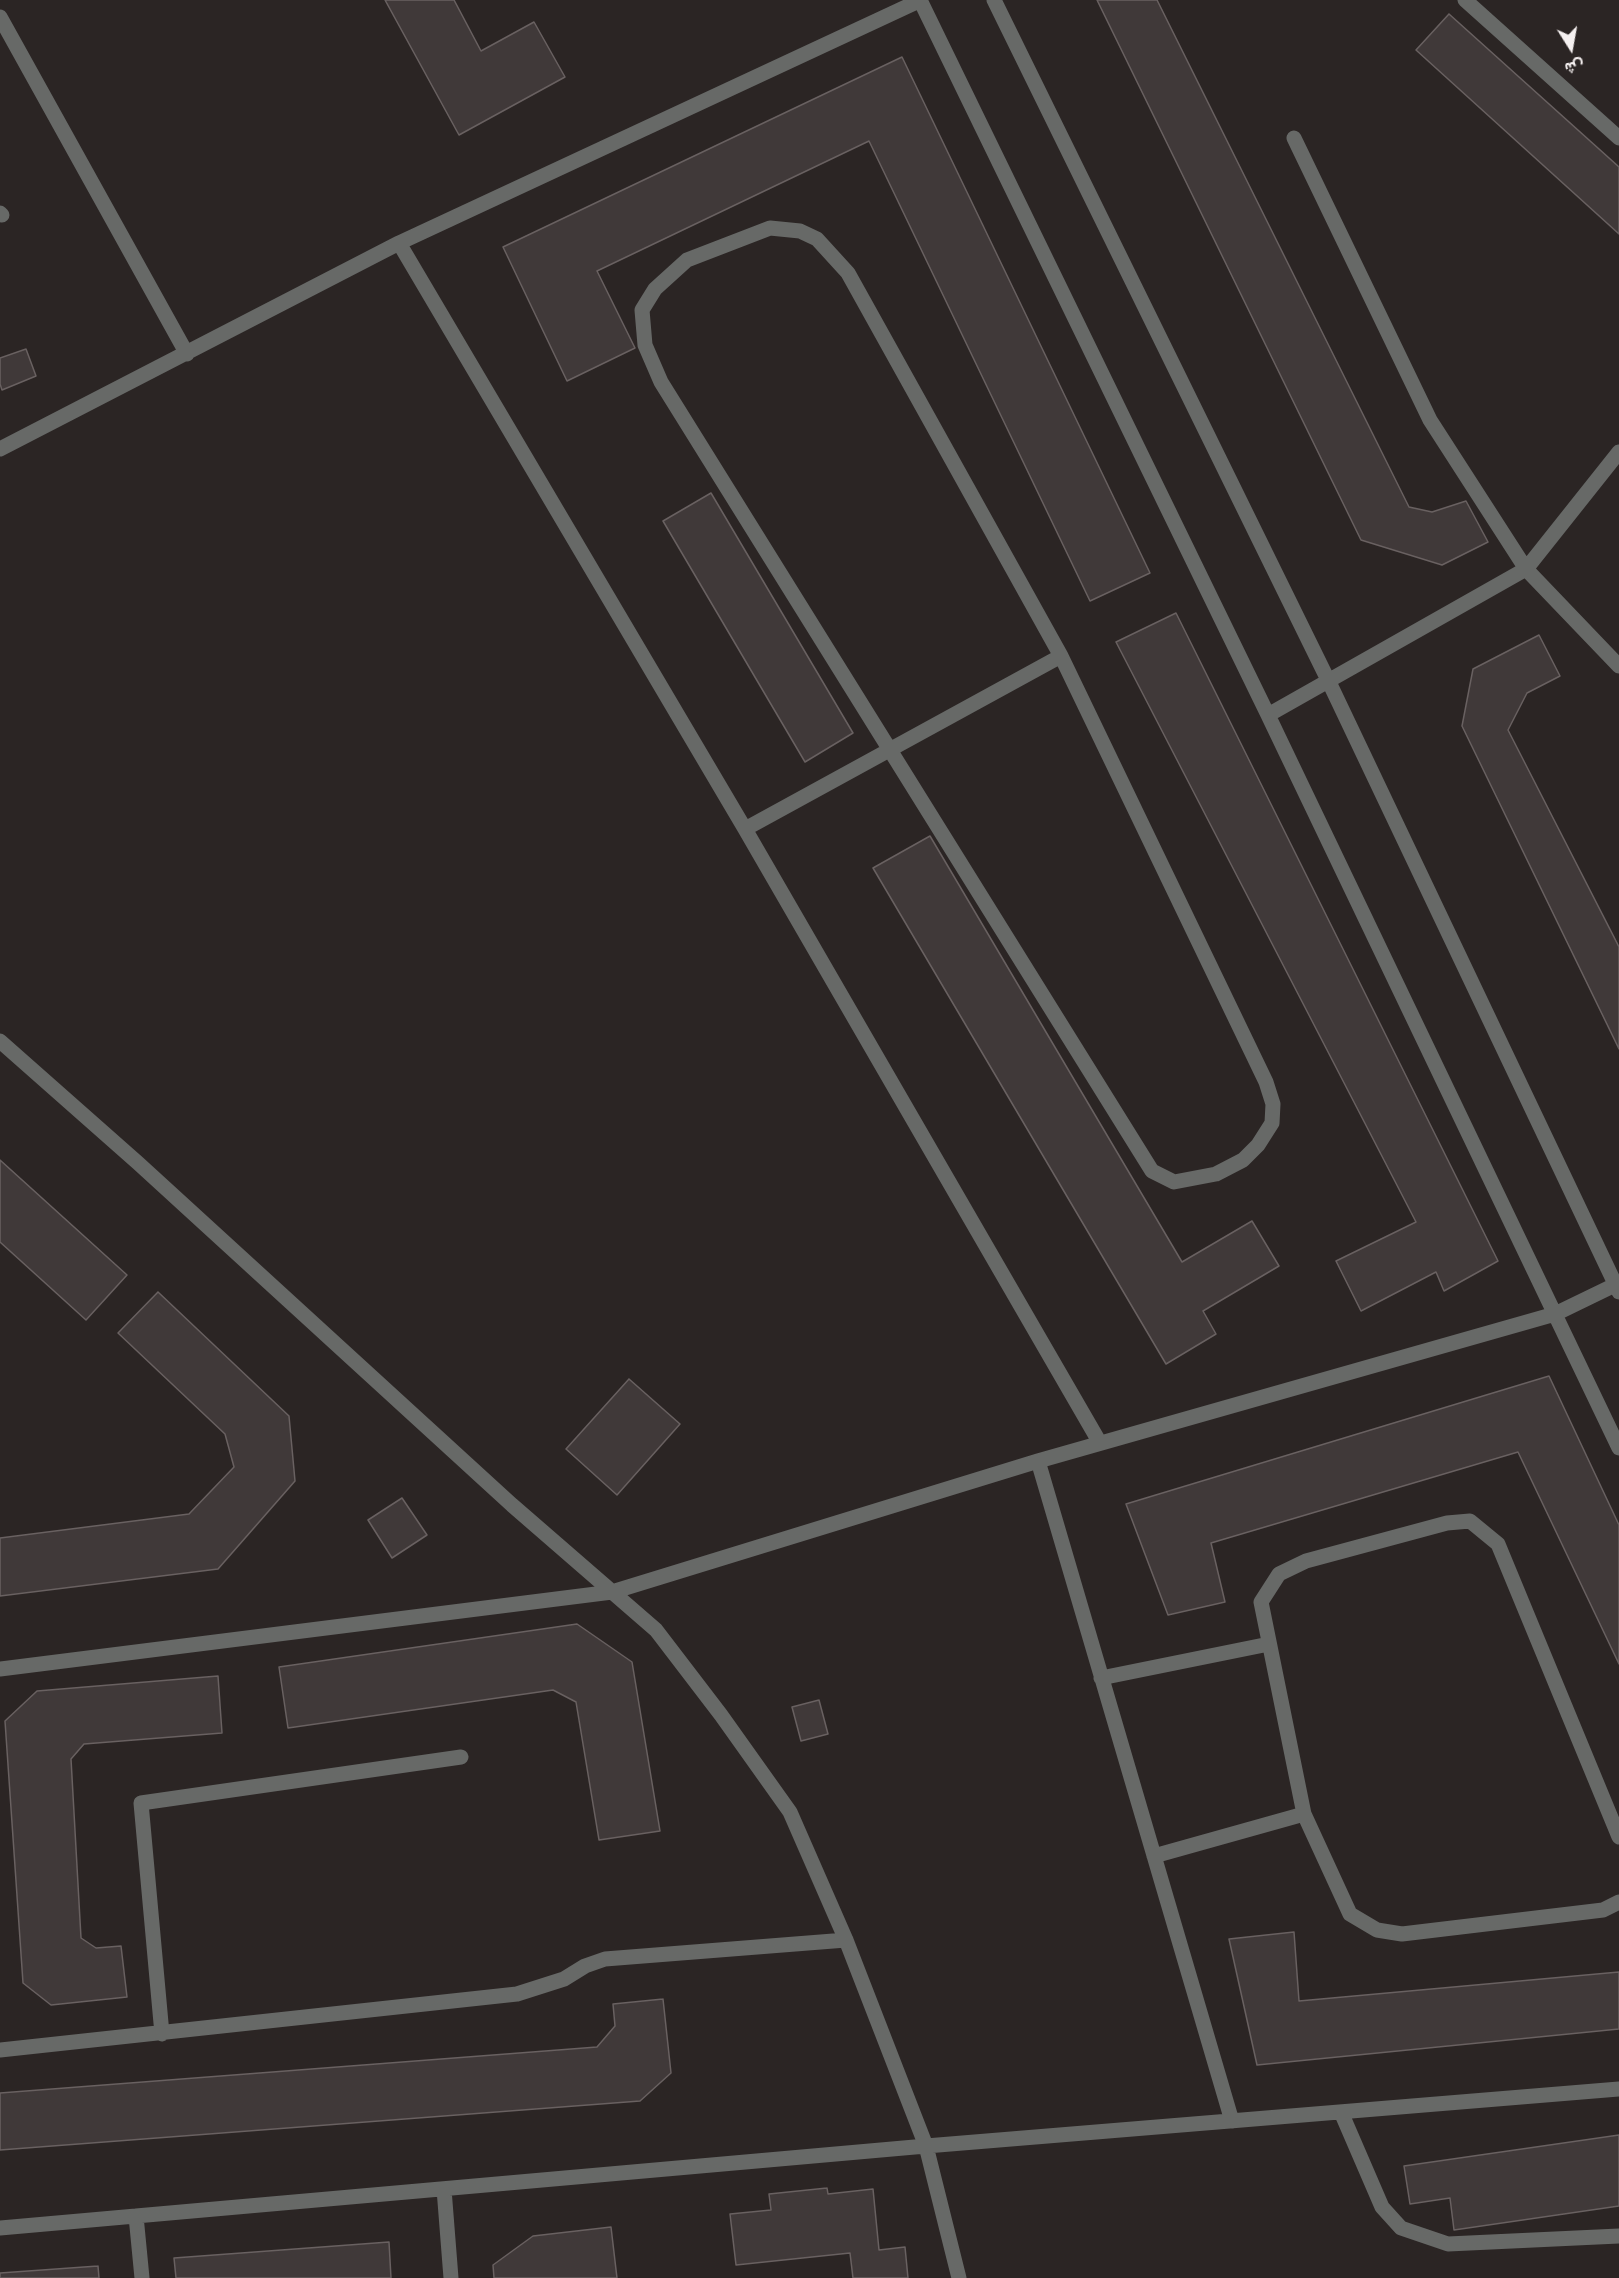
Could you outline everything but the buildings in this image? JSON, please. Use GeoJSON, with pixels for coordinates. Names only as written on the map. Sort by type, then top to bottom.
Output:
{"type":"FeatureCollection","features":[{"type":"Feature","properties":{"kind":"street"},"geometry":{"type":"LineString","coordinates":[[0,449],[399,243],[920,0],[1268,715],[1619,1448]]}},
{"type":"Feature","properties":{"kind":"street"},"geometry":{"type":"LineString","coordinates":[[0,1670],[612,1592],[1038,1461],[1555,1314],[1618,1287],[1329,682],[994,0]]}},
{"type":"Feature","properties":{"kind":"street"},"geometry":{"type":"LineString","coordinates":[[1465,0],[1619,138]]}},
{"type":"Feature","properties":{"kind":"street"},"geometry":{"type":"LineString","coordinates":[[0,17],[187,354]]}},
{"type":"Feature","properties":{"kind":"street"},"geometry":{"type":"LineString","coordinates":[[1294,138],[1430,420],[1526,569],[1619,666]]}},
{"type":"Feature","properties":{"kind":"street"},"geometry":{"type":"LineString","coordinates":[[770,228],[800,231],[817,238],[848,273],[1061,656],[1266,1082],[1273,1104],[1272,1123],[1258,1145],[1243,1160],[1216,1174],[1173,1182],[1152,1172],[890,749],[661,382],[645,345],[642,310],[655,289],[687,260],[770,228]]}},
{"type":"Feature","properties":{"kind":"street"},"geometry":{"type":"LineString","coordinates":[[399,243],[746,829],[1100,1443]]}},
{"type":"Feature","properties":{"kind":"street"},"geometry":{"type":"LineString","coordinates":[[1268,715],[1526,569],[1619,452]]}},
{"type":"Feature","properties":{"kind":"street"},"geometry":{"type":"LineString","coordinates":[[746,829],[1061,656]]}},
{"type":"Feature","properties":{"kind":"street"},"geometry":{"type":"LineString","coordinates":[[0,1041],[138,1162],[512,1505],[656,1630],[721,1715],[790,1812],[846,1940],[926,2146],[959,2278]]}},
{"type":"Feature","properties":{"kind":"street"},"geometry":{"type":"LineString","coordinates":[[1038,1461],[1232,2121]]}},
{"type":"Feature","properties":{"kind":"street"},"geometry":{"type":"LineString","coordinates":[[1619,1838],[1498,1544],[1470,1521],[1447,1523],[1306,1561],[1279,1574],[1260,1602],[1304,1814],[1350,1914],[1377,1930],[1402,1934],[1603,1910],[1619,1902]]}},
{"type":"Feature","properties":{"kind":"street"},"geometry":{"type":"LineString","coordinates":[[1101,1678],[1269,1644]]}},
{"type":"Feature","properties":{"kind":"street"},"geometry":{"type":"LineString","coordinates":[[162,2034],[141,1803],[461,1757]]}},
{"type":"Feature","properties":{"kind":"street"},"geometry":{"type":"LineString","coordinates":[[1154,1856],[1304,1814]]}},
{"type":"Feature","properties":{"kind":"street"},"geometry":{"type":"LineString","coordinates":[[0,2050],[517,1994],[564,1979],[585,1966],[605,1959],[846,1940]]}},
{"type":"Feature","properties":{"kind":"street"},"geometry":{"type":"LineString","coordinates":[[0,2228],[926,2146],[1619,2089]]}},
{"type":"Feature","properties":{"kind":"street"},"geometry":{"type":"LineString","coordinates":[[1341,2112],[1382,2207],[1401,2228],[1448,2244],[1619,2236]]}},
{"type":"Feature","properties":{"kind":"street"},"geometry":{"type":"LineString","coordinates":[[444,2189],[451,2278]]}},
{"type":"Feature","properties":{"kind":"street"},"geometry":{"type":"LineString","coordinates":[[136,2216],[142,2278]]}}]}
